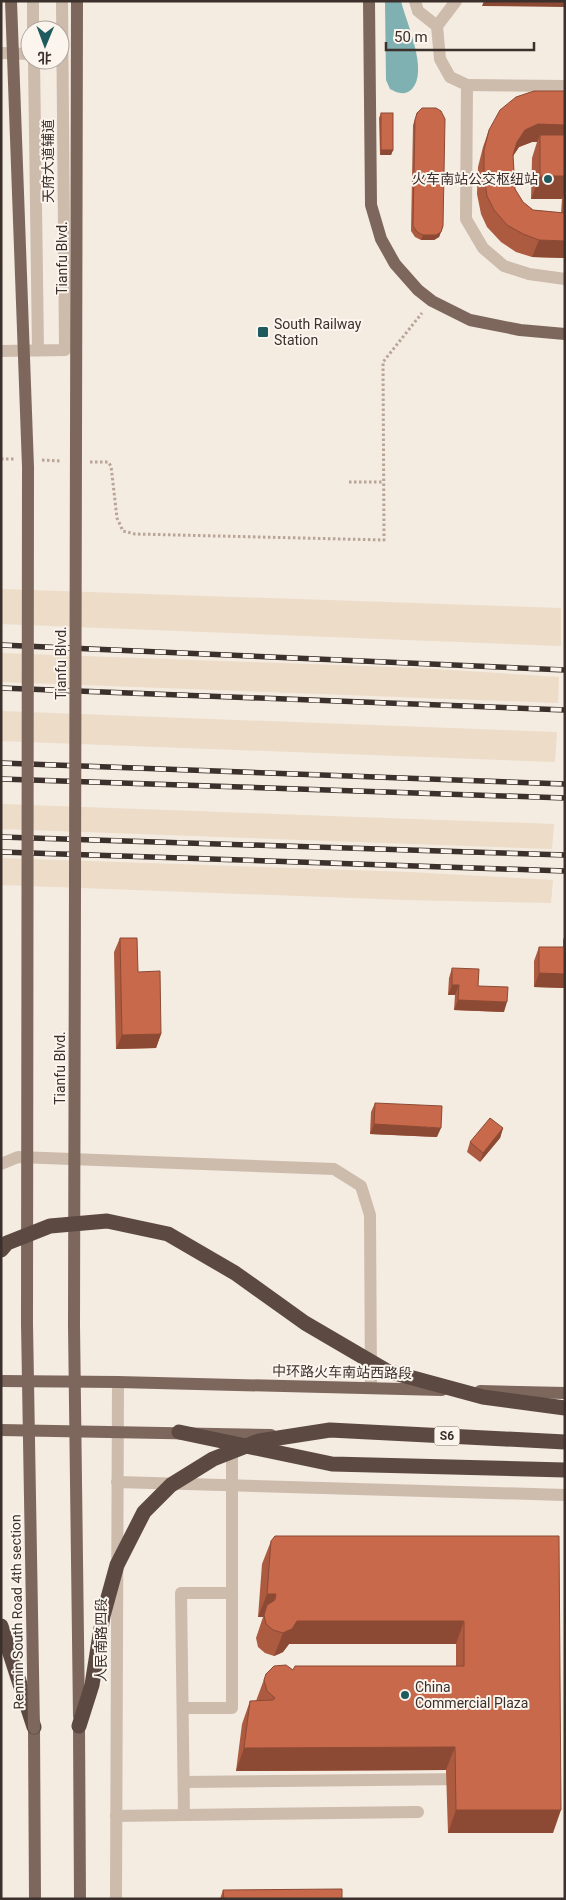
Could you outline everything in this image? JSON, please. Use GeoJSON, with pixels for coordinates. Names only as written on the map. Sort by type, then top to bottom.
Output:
{"type":"FeatureCollection","features":[{"type":"Feature","properties":{"kind":"highway"},"geometry":{"type":"LineString","coordinates":[[3,1246],[50,1226],[107,1221],[168,1234],[235,1274],[305,1323],[387,1371],[483,1397],[565,1408]]}},
{"type":"Feature","properties":{"kind":"highway","name":"S6"},"geometry":{"type":"LineString","coordinates":[[80,1726],[92,1685],[103,1616],[116,1565],[144,1512],[171,1486],[213,1459],[260,1441],[330,1430],[565,1441]]}},
{"type":"Feature","properties":{"kind":"highway"},"geometry":{"type":"LineString","coordinates":[[179,1432],[232,1439],[332,1464],[565,1470]]}},
{"type":"Feature","properties":{"kind":"highway"},"geometry":{"type":"LineString","coordinates":[[1,1626],[34,1728]]}},
{"type":"Feature","properties":{"kind":"main road","name":"Renmin South Road 4th section"},"geometry":{"type":"LineString","coordinates":[[11,1],[28,467],[27,1324],[35,1899]]}},
{"type":"Feature","properties":{"kind":"main road"},"geometry":{"type":"LineString","coordinates":[[369,1],[371,205],[381,239],[395,264],[418,290],[432,301],[470,320],[520,330],[565,334]]}},
{"type":"Feature","properties":{"kind":"main road","name":"Tianfu Blvd."},"geometry":{"type":"LineString","coordinates":[[77,2],[74,1325],[80,1726]]}},
{"type":"Feature","properties":{"kind":"main road","name":"中环路火车南站西路段"},"geometry":{"type":"LineString","coordinates":[[1,1382],[118,1382],[565,1393]]}},
{"type":"Feature","properties":{"kind":"main road"},"geometry":{"type":"LineString","coordinates":[[1,1430],[179,1432]]}},
{"type":"Feature","properties":{"kind":"main road"},"geometry":{"type":"LineString","coordinates":[[232,1439],[565,1441]]}},
{"type":"Feature","properties":{"kind":"main road"},"geometry":{"type":"LineString","coordinates":[[80,1726],[80,1899]]}},
{"type":"Feature","properties":{"kind":"street"},"geometry":{"type":"LineString","coordinates":[[33,1],[33,20]]}},
{"type":"Feature","properties":{"kind":"street","name":"天府大道辅道"},"geometry":{"type":"LineString","coordinates":[[62,1],[62,20]]}},
{"type":"Feature","properties":{"kind":"street"},"geometry":{"type":"LineString","coordinates":[[415,1],[418,11],[437,26]]}},
{"type":"Feature","properties":{"kind":"street"},"geometry":{"type":"LineString","coordinates":[[456,1],[437,26],[440,59],[450,77],[467,84],[565,86]]}},
{"type":"Feature","properties":{"kind":"street"},"geometry":{"type":"LineString","coordinates":[[1,53],[20,54]]}},
{"type":"Feature","properties":{"kind":"street","name":"天府大道辅道"},"geometry":{"type":"LineString","coordinates":[[34,70],[38,350],[65,350],[61,70]]}},
{"type":"Feature","properties":{"kind":"street"},"geometry":{"type":"LineString","coordinates":[[467,84],[466,220],[482,248],[504,266],[528,274],[565,279]]}},
{"type":"Feature","properties":{"kind":"street"},"geometry":{"type":"LineString","coordinates":[[1,351],[38,350]]}},
{"type":"Feature","properties":{"kind":"street"},"geometry":{"type":"LineString","coordinates":[[1,1164],[18,1157],[334,1169],[361,1186],[370,1215],[371,1388]]}},
{"type":"Feature","properties":{"kind":"street","name":"人民南路四段"},"geometry":{"type":"LineString","coordinates":[[116,1899],[118,1382]]}},
{"type":"Feature","properties":{"kind":"street"},"geometry":{"type":"LineString","coordinates":[[183,1708],[232,1708],[232,1439]]}},
{"type":"Feature","properties":{"kind":"street"},"geometry":{"type":"LineString","coordinates":[[117,1482],[565,1495]]}},
{"type":"Feature","properties":{"kind":"street"},"geometry":{"type":"LineString","coordinates":[[184,1815],[182,1593],[232,1593]]}},
{"type":"Feature","properties":{"kind":"street"},"geometry":{"type":"LineString","coordinates":[[184,1782],[447,1780],[471,1778],[476,1774]]}},
{"type":"Feature","properties":{"kind":"street"},"geometry":{"type":"LineString","coordinates":[[116,1816],[418,1812]]}},
{"type":"Feature","properties":{"kind":"path"},"geometry":{"type":"LineString","coordinates":[[89,462],[108,462],[111,466],[117,518],[123,531],[135,534],[384,540],[383,362],[432,301]]}},
{"type":"Feature","properties":{"kind":"path"},"geometry":{"type":"LineString","coordinates":[[1,459],[16,459]]}},
{"type":"Feature","properties":{"kind":"path"},"geometry":{"type":"LineString","coordinates":[[34,460],[62,461]]}},
{"type":"Feature","properties":{"kind":"path"},"geometry":{"type":"LineString","coordinates":[[349,482],[384,482]]}},
{"type":"Feature","properties":{"kind":"shaded area"},"geometry":{"type":"Polygon","coordinates":[[[1,589],[561,608],[561,646],[1,624],[1,589]]]}},
{"type":"Feature","properties":{"kind":"shaded area"},"geometry":{"type":"Polygon","coordinates":[[[1,653],[418,668],[559,677],[558,703],[1,682],[1,653]]]}},
{"type":"Feature","properties":{"kind":"shaded area"},"geometry":{"type":"Polygon","coordinates":[[[1,711],[557,732],[555,762],[1,741],[1,711]]]}},
{"type":"Feature","properties":{"kind":"shaded area"},"geometry":{"type":"Polygon","coordinates":[[[1,804],[554,824],[552,849],[1,829],[1,804]]]}},
{"type":"Feature","properties":{"kind":"shaded area"},"geometry":{"type":"Polygon","coordinates":[[[1,858],[409,872],[553,880],[551,903],[406,900],[1,885],[1,858]]]}},
{"type":"Feature","properties":{"kind":"water"},"geometry":{"type":"Polygon","coordinates":[[[385,1],[401,1],[415,46],[418,71],[417,81],[412,89],[404,93],[398,93],[390,89],[386,80],[385,1]]]}},
{"type":"Feature","properties":{"kind":"building"},"geometry":{"type":"Polygon","coordinates":[[[534,91],[565,91],[565,125],[538,124],[525,130],[517,142],[513,155],[515,189],[523,202],[533,210],[565,213],[565,241],[539,240],[507,225],[494,210],[487,196],[484,176],[484,150],[489,130],[500,110],[516,97],[534,91]]]}},
{"type":"Feature","properties":{"kind":"building"},"geometry":{"type":"Polygon","coordinates":[[[422,108],[436,108],[441,111],[445,119],[443,226],[441,232],[436,235],[423,235],[417,232],[413,226],[415,120],[417,113],[422,108]]]}},
{"type":"Feature","properties":{"kind":"building"},"geometry":{"type":"Polygon","coordinates":[[[381,113],[393,113],[393,150],[381,150],[381,113]]]}},
{"type":"Feature","properties":{"kind":"building"},"geometry":{"type":"Polygon","coordinates":[[[540,135],[565,135],[565,176],[540,176],[540,135]]]}},
{"type":"Feature","properties":{"kind":"building"},"geometry":{"type":"Polygon","coordinates":[[[120,938],[137,938],[138,972],[160,971],[161,1034],[122,1035],[120,938]]]}},
{"type":"Feature","properties":{"kind":"building"},"geometry":{"type":"Polygon","coordinates":[[[539,947],[565,947],[565,974],[539,973],[539,947]]]}},
{"type":"Feature","properties":{"kind":"building"},"geometry":{"type":"Polygon","coordinates":[[[452,968],[479,969],[478,986],[508,987],[507,1002],[458,1000],[459,985],[452,985],[452,968]]]}},
{"type":"Feature","properties":{"kind":"building"},"geometry":{"type":"Polygon","coordinates":[[[375,1103],[442,1106],[441,1128],[374,1124],[375,1103]]]}},
{"type":"Feature","properties":{"kind":"building"},"geometry":{"type":"Polygon","coordinates":[[[490,1118],[503,1128],[483,1153],[470,1142],[490,1118]]]}},
{"type":"Feature","properties":{"kind":"building","name":"China Commercial Plaza"},"geometry":{"type":"Polygon","coordinates":[[[275,1536],[559,1536],[561,1810],[456,1810],[455,1747],[244,1748],[250,1701],[273,1700],[275,1698],[267,1691],[264,1680],[266,1674],[274,1666],[286,1665],[293,1670],[295,1666],[464,1666],[464,1621],[297,1621],[292,1629],[283,1633],[273,1630],[266,1624],[264,1615],[267,1605],[275,1600],[276,1594],[267,1594],[271,1541],[275,1536]]]}},
{"type":"Feature","properties":{"kind":"building"},"geometry":{"type":"Polygon","coordinates":[[[342,1889],[342,1899],[224,1899],[223,1890],[342,1889]]]}},
{"type":"Feature","properties":{"kind":"railway"},"geometry":{"type":"LineString","coordinates":[[1,645],[565,670]]}},
{"type":"Feature","properties":{"kind":"railway"},"geometry":{"type":"LineString","coordinates":[[1,688],[565,710]]}},
{"type":"Feature","properties":{"kind":"railway"},"geometry":{"type":"LineString","coordinates":[[1,763],[565,784]]}},
{"type":"Feature","properties":{"kind":"railway"},"geometry":{"type":"LineString","coordinates":[[1,779],[565,798]]}},
{"type":"Feature","properties":{"kind":"railway"},"geometry":{"type":"LineString","coordinates":[[1,837],[565,855]]}},
{"type":"Feature","properties":{"kind":"railway"},"geometry":{"type":"LineString","coordinates":[[1,852],[565,871]]}},
{"type":"Feature","properties":{"kind":"place","name":"火车南站公交枢纽站"},"geometry":{"type":"Point","coordinates":[548,179]}},
{"type":"Feature","properties":{"kind":"place","name":"South Railway Station"},"geometry":{"type":"Point","coordinates":[263,332]}},
{"type":"Feature","properties":{"kind":"place","name":"China Commercial Plaza"},"geometry":{"type":"Point","coordinates":[405,1695]}}]}
